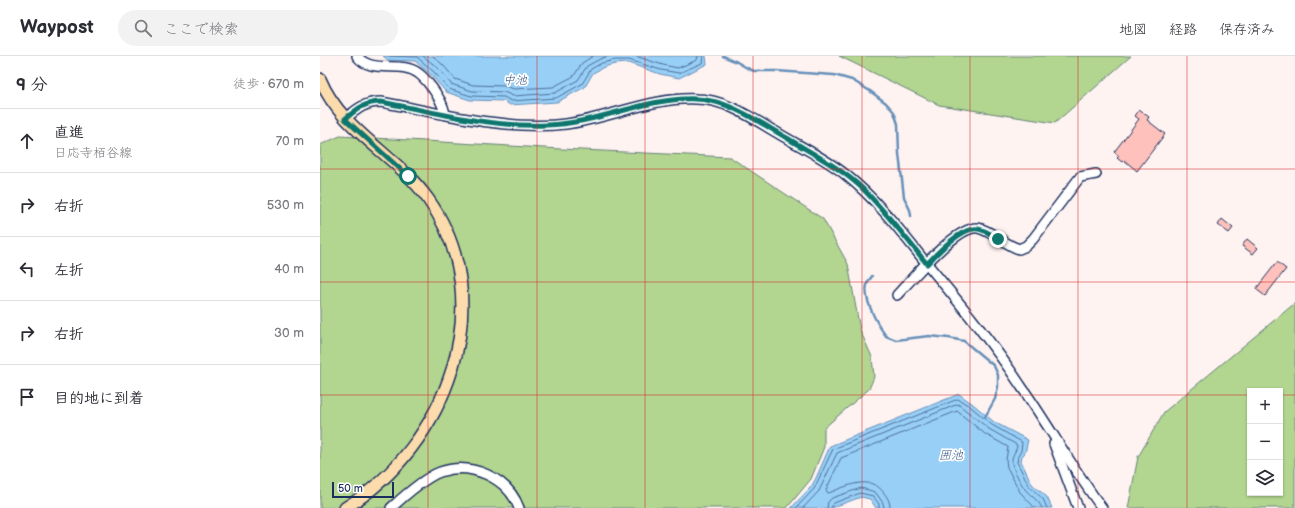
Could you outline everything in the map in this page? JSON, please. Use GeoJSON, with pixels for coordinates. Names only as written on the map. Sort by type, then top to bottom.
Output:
{"type":"FeatureCollection","features":[{"type":"Feature","properties":{"kind":"main road"},"geometry":{"type":"LineString","coordinates":[[320,79],[332,103],[345,119],[408,176],[428,200],[449,237],[456,258],[461,282],[462,326],[458,346],[450,380],[428,425],[415,445],[385,478],[345,508]]}},
{"type":"Feature","properties":{"kind":"street"},"geometry":{"type":"LineString","coordinates":[[357,56],[365,63],[372,65],[409,68],[418,73],[430,85],[443,104],[445,114]]}},
{"type":"Feature","properties":{"kind":"street"},"geometry":{"type":"LineString","coordinates":[[345,119],[359,108],[371,102],[381,102],[496,123],[518,125],[548,125],[587,120],[660,101],[698,98],[717,102],[736,109],[829,163],[862,188],[882,209],[988,340],[1021,385],[1082,481],[1102,508]]}},
{"type":"Feature","properties":{"kind":"street"},"geometry":{"type":"LineString","coordinates":[[897,295],[943,246],[968,229],[978,228],[1019,249],[1026,246],[1034,239],[1080,177],[1096,174]]}},
{"type":"Feature","properties":{"kind":"street"},"geometry":{"type":"LineString","coordinates":[[1046,424],[1078,508]]}},
{"type":"Feature","properties":{"kind":"street"},"geometry":{"type":"LineString","coordinates":[[391,508],[426,480],[440,472],[465,468],[477,470],[491,476],[503,485],[513,496],[519,508]]}},
{"type":"Feature","properties":{"kind":"green space"},"geometry":{"type":"Polygon","coordinates":[[[839,56],[1131,56],[1055,123],[939,105],[839,56]]]}},
{"type":"Feature","properties":{"kind":"green space"},"geometry":{"type":"Polygon","coordinates":[[[340,136],[730,157],[823,219],[848,264],[860,330],[872,357],[874,377],[869,389],[824,428],[824,447],[811,479],[787,508],[525,508],[516,493],[516,508],[320,508],[320,145],[340,136]]]}},
{"type":"Feature","properties":{"kind":"green space"},"geometry":{"type":"Polygon","coordinates":[[[1295,303],[1295,508],[1128,508],[1138,457],[1164,412],[1295,303]]]}},
{"type":"Feature","properties":{"kind":"water","name":"中池"},"geometry":{"type":"Polygon","coordinates":[[[383,56],[706,56],[707,64],[679,78],[660,74],[628,63],[615,64],[604,67],[593,73],[585,87],[557,102],[510,105],[504,101],[470,100],[446,92],[431,75],[415,61],[388,60],[383,56]]]}},
{"type":"Feature","properties":{"kind":"water","name":"囲池"},"geometry":{"type":"Polygon","coordinates":[[[959,394],[994,422],[1028,440],[1025,453],[1022,456],[1021,461],[1032,484],[1047,497],[1052,508],[876,508],[870,499],[861,497],[831,508],[791,508],[811,487],[830,446],[959,394]]]}},
{"type":"Feature","properties":{"kind":"building"},"geometry":{"type":"Polygon","coordinates":[[[1139,110],[1149,117],[1147,120],[1165,134],[1137,171],[1124,160],[1122,162],[1117,158],[1119,156],[1114,152],[1139,119],[1135,116],[1139,110]]]}},
{"type":"Feature","properties":{"kind":"building"},"geometry":{"type":"Polygon","coordinates":[[[1222,219],[1233,228],[1229,233],[1218,225],[1222,219]]]}},
{"type":"Feature","properties":{"kind":"building"},"geometry":{"type":"Polygon","coordinates":[[[1247,239],[1258,248],[1253,254],[1242,246],[1247,239]]]}},
{"type":"Feature","properties":{"kind":"building"},"geometry":{"type":"Polygon","coordinates":[[[1277,262],[1286,269],[1265,296],[1256,289],[1277,262]]]}},
{"type":"Feature","properties":{"kind":"waterway"},"geometry":{"type":"LineString","coordinates":[[723,56],[754,71],[834,75],[852,80],[886,103],[894,112],[898,124],[899,154],[904,197],[911,216]]}},
{"type":"Feature","properties":{"kind":"waterway"},"geometry":{"type":"LineString","coordinates":[[872,276],[867,284],[867,297],[875,318],[886,336],[896,340],[929,336],[964,341],[994,366],[998,375],[998,387],[995,399],[985,417]]}},
{"type":"Feature","properties":{"kind":"route"},"geometry":{"type":"LineString","coordinates":[[408,176],[345,119],[359,108],[371,102],[381,102],[496,123],[518,125],[566,124],[660,101],[698,98],[717,102],[736,109],[829,163],[845,174],[862,188],[882,209],[927,264],[943,246],[968,229],[978,228],[998,239]]}}]}
